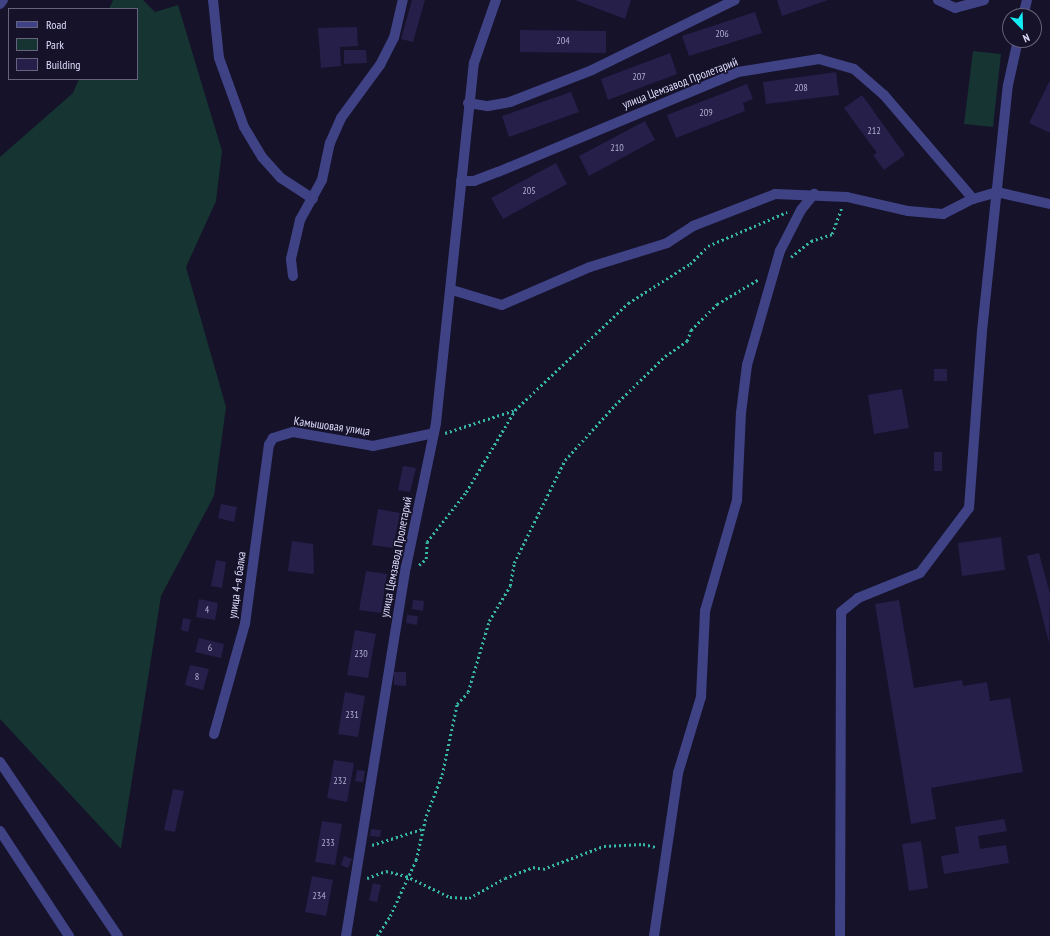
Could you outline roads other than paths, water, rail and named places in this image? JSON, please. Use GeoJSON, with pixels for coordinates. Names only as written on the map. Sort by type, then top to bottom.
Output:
{"type":"FeatureCollection","features":[{"type":"Feature","properties":{"kind":"street"},"geometry":{"type":"LineString","coordinates":[[0,4],[4,0]]}},
{"type":"Feature","properties":{"kind":"street"},"geometry":{"type":"LineString","coordinates":[[213,0],[219,58],[244,127],[262,157],[281,178],[313,199]]}},
{"type":"Feature","properties":{"kind":"street"},"geometry":{"type":"LineString","coordinates":[[293,276],[291,259],[300,220],[313,199],[341,118],[380,65],[394,38],[403,0]]}},
{"type":"Feature","properties":{"kind":"street","name":"улица Цемзавод Пролетарий"},"geometry":{"type":"LineString","coordinates":[[346,936],[356,881],[359,848],[406,567],[434,434],[452,290],[468,103],[474,63],[496,0]]}},
{"type":"Feature","properties":{"kind":"street"},"geometry":{"type":"LineString","coordinates":[[468,103],[488,106],[523,96],[592,70],[735,0]]}},
{"type":"Feature","properties":{"kind":"street"},"geometry":{"type":"LineString","coordinates":[[938,0],[955,8],[984,0]]}},
{"type":"Feature","properties":{"kind":"street"},"geometry":{"type":"LineString","coordinates":[[840,936],[841,612],[858,598],[920,573],[969,508],[997,192],[1008,85],[1016,48]]}},
{"type":"Feature","properties":{"kind":"street","name":"улица Цемзавод Пролетарий"},"geometry":{"type":"LineString","coordinates":[[461,181],[474,181],[498,172],[738,72],[819,59],[854,69],[884,95],[972,199]]}},
{"type":"Feature","properties":{"kind":"street"},"geometry":{"type":"LineString","coordinates":[[452,290],[502,305],[590,267],[667,243],[693,226],[775,194],[814,194],[851,198],[908,212],[943,214],[972,199],[997,192],[1050,204]]}},
{"type":"Feature","properties":{"kind":"street"},"geometry":{"type":"LineString","coordinates":[[654,936],[664,853],[678,773],[701,696],[705,611],[737,500],[741,412],[747,365],[775,268],[801,210],[814,194]]}},
{"type":"Feature","properties":{"kind":"street","name":"Камышовая улица"},"geometry":{"type":"LineString","coordinates":[[273,438],[293,432],[373,446],[434,434]]}},
{"type":"Feature","properties":{"kind":"street","name":"улица 4-я балка"},"geometry":{"type":"LineString","coordinates":[[214,734],[245,624],[268,453],[273,438]]}},
{"type":"Feature","properties":{"kind":"street"},"geometry":{"type":"LineString","coordinates":[[0,762],[118,936]]}},
{"type":"Feature","properties":{"kind":"street"},"geometry":{"type":"LineString","coordinates":[[0,831],[70,936]]}}]}
